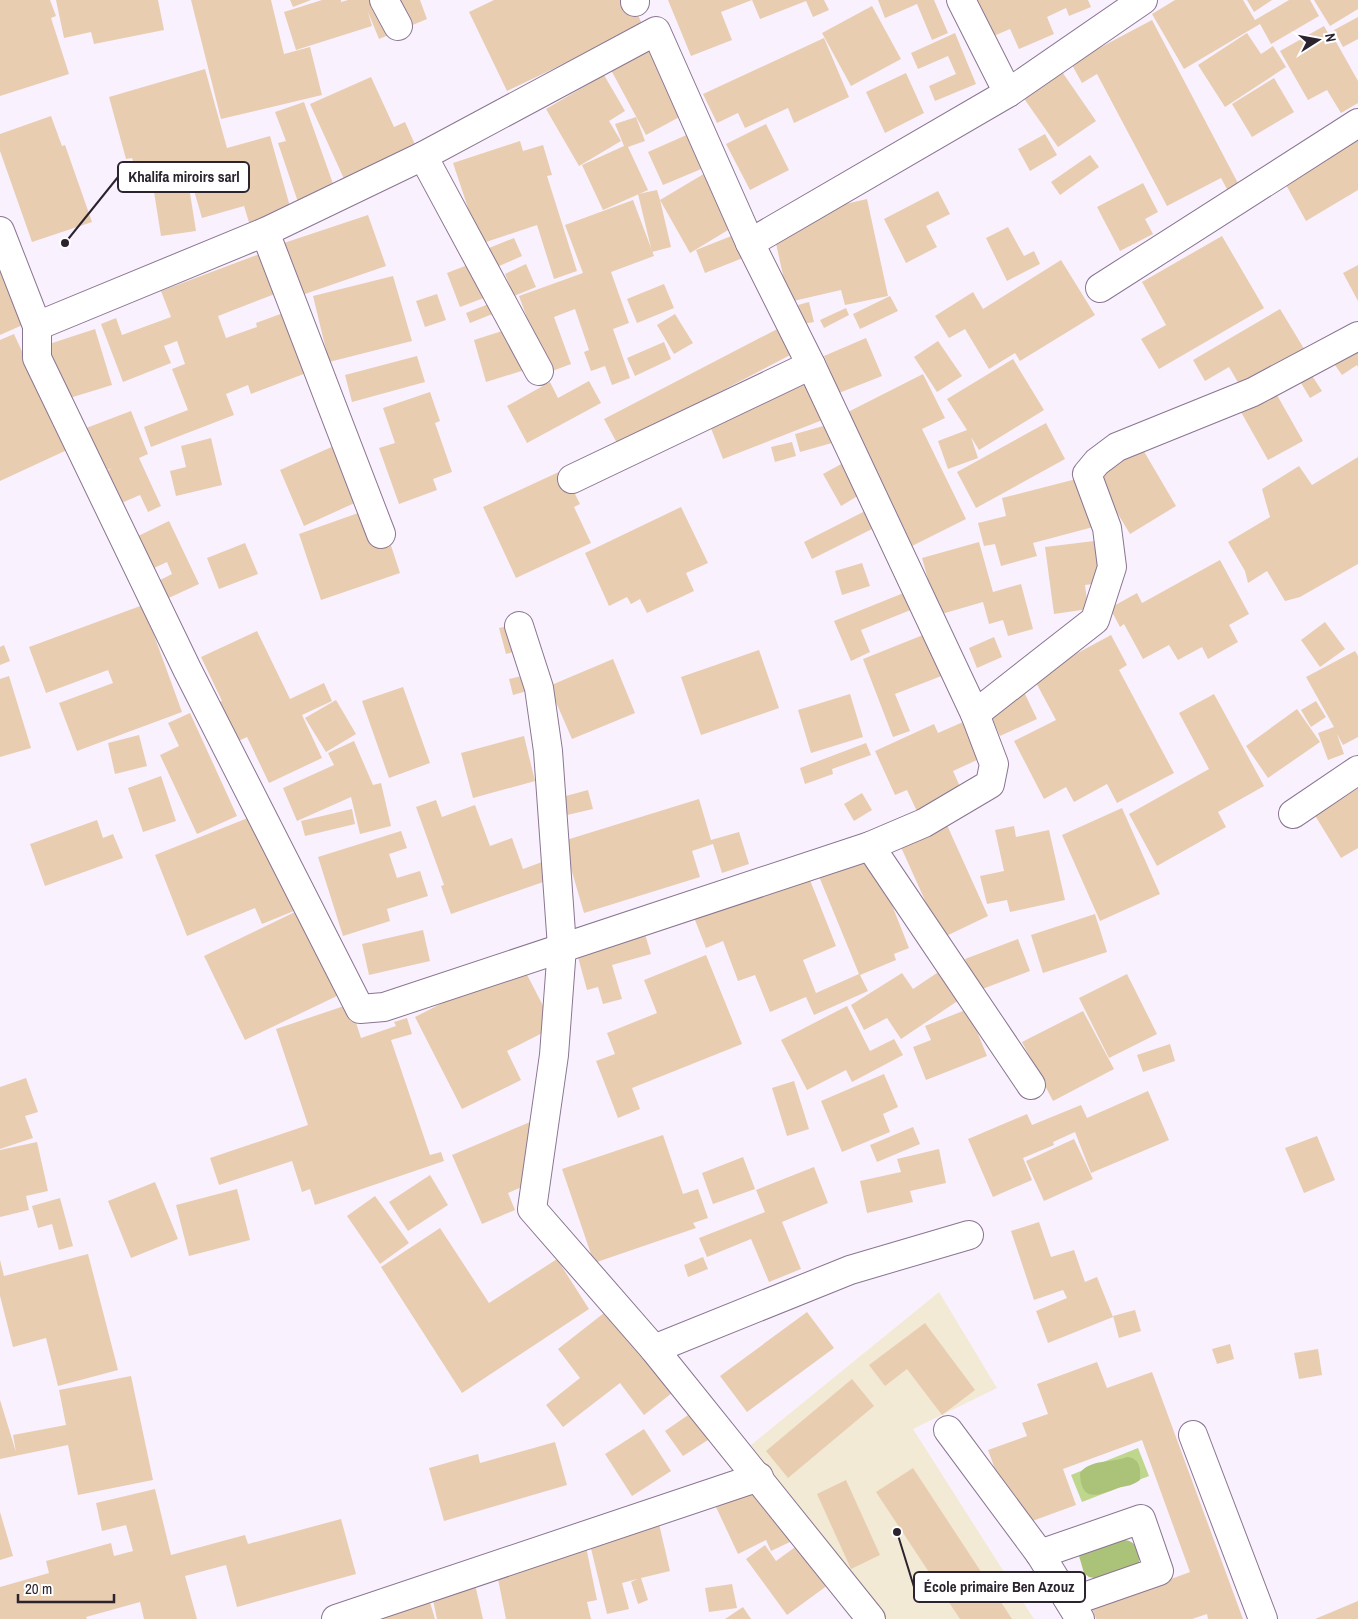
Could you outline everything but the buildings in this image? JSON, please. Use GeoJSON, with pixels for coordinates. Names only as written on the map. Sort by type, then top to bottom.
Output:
{"type":"FeatureCollection","features":[{"type":"Feature","properties":{"kind":"street"},"geometry":{"type":"LineString","coordinates":[[384,0],[398,26]]}},
{"type":"Feature","properties":{"kind":"street"},"geometry":{"type":"LineString","coordinates":[[961,0],[1008,93]]}},
{"type":"Feature","properties":{"kind":"street"},"geometry":{"type":"LineString","coordinates":[[750,243],[1008,93],[1143,0]]}},
{"type":"Feature","properties":{"kind":"street"},"geometry":{"type":"LineString","coordinates":[[0,231],[37,326],[38,358],[187,669],[360,1009],[384,1008],[562,947],[870,846],[924,823],[990,784],[994,764],[975,714],[811,365],[750,243],[656,31],[423,156],[265,232],[37,326]]}},
{"type":"Feature","properties":{"kind":"street"},"geometry":{"type":"LineString","coordinates":[[1100,288],[1358,122]]}},
{"type":"Feature","properties":{"kind":"street"},"geometry":{"type":"LineString","coordinates":[[423,156],[539,371]]}},
{"type":"Feature","properties":{"kind":"street"},"geometry":{"type":"LineString","coordinates":[[265,232],[381,534]]}},
{"type":"Feature","properties":{"kind":"street"},"geometry":{"type":"LineString","coordinates":[[975,714],[1095,620],[1112,567],[1107,528],[1087,474],[1097,462],[1117,447],[1253,392],[1358,336]]}},
{"type":"Feature","properties":{"kind":"street"},"geometry":{"type":"LineString","coordinates":[[572,479],[811,365]]}},
{"type":"Feature","properties":{"kind":"street"},"geometry":{"type":"LineString","coordinates":[[519,626],[540,697],[548,751],[562,947],[554,1055],[532,1209],[654,1349],[759,1477],[871,1619]]}},
{"type":"Feature","properties":{"kind":"street"},"geometry":{"type":"LineString","coordinates":[[1293,814],[1358,770]]}},
{"type":"Feature","properties":{"kind":"street"},"geometry":{"type":"LineString","coordinates":[[870,846],[1031,1085]]}},
{"type":"Feature","properties":{"kind":"street"},"geometry":{"type":"LineString","coordinates":[[654,1349],[850,1270],[969,1236]]}},
{"type":"Feature","properties":{"kind":"street"},"geometry":{"type":"LineString","coordinates":[[948,1430],[1040,1554],[1075,1610],[1159,1571],[1141,1519],[1040,1554]]}},
{"type":"Feature","properties":{"kind":"street"},"geometry":{"type":"LineString","coordinates":[[1193,1434],[1263,1619]]}},
{"type":"Feature","properties":{"kind":"street"},"geometry":{"type":"LineString","coordinates":[[336,1619],[759,1477]]}},
{"type":"Feature","properties":{"kind":"shaded area"},"geometry":{"type":"Polygon","coordinates":[[[939,1292],[997,1388],[913,1429],[1034,1619],[879,1619],[751,1445],[939,1292]]]}},
{"type":"Feature","properties":{"kind":"green space"},"geometry":{"type":"Polygon","coordinates":[[[1138,1448],[1149,1476],[1082,1502],[1071,1475],[1138,1448]]]}},
{"type":"Feature","properties":{"kind":"green space"},"geometry":{"type":"Polygon","coordinates":[[[1127,1457],[1135,1459],[1139,1465],[1140,1480],[1098,1495],[1087,1493],[1081,1483],[1080,1473],[1084,1469],[1096,1463],[1127,1457]]]}},
{"type":"Feature","properties":{"kind":"green space"},"geometry":{"type":"Polygon","coordinates":[[[1125,1540],[1135,1545],[1138,1551],[1139,1563],[1099,1579],[1089,1577],[1084,1573],[1079,1556],[1082,1552],[1125,1540]]]}},
{"type":"Feature","properties":{"kind":"place","name":"Khalifa miroirs sarl"},"geometry":{"type":"Point","coordinates":[65,243]}},
{"type":"Feature","properties":{"kind":"place","name":"École primaire Ben Azouz"},"geometry":{"type":"Point","coordinates":[897,1532]}}]}
